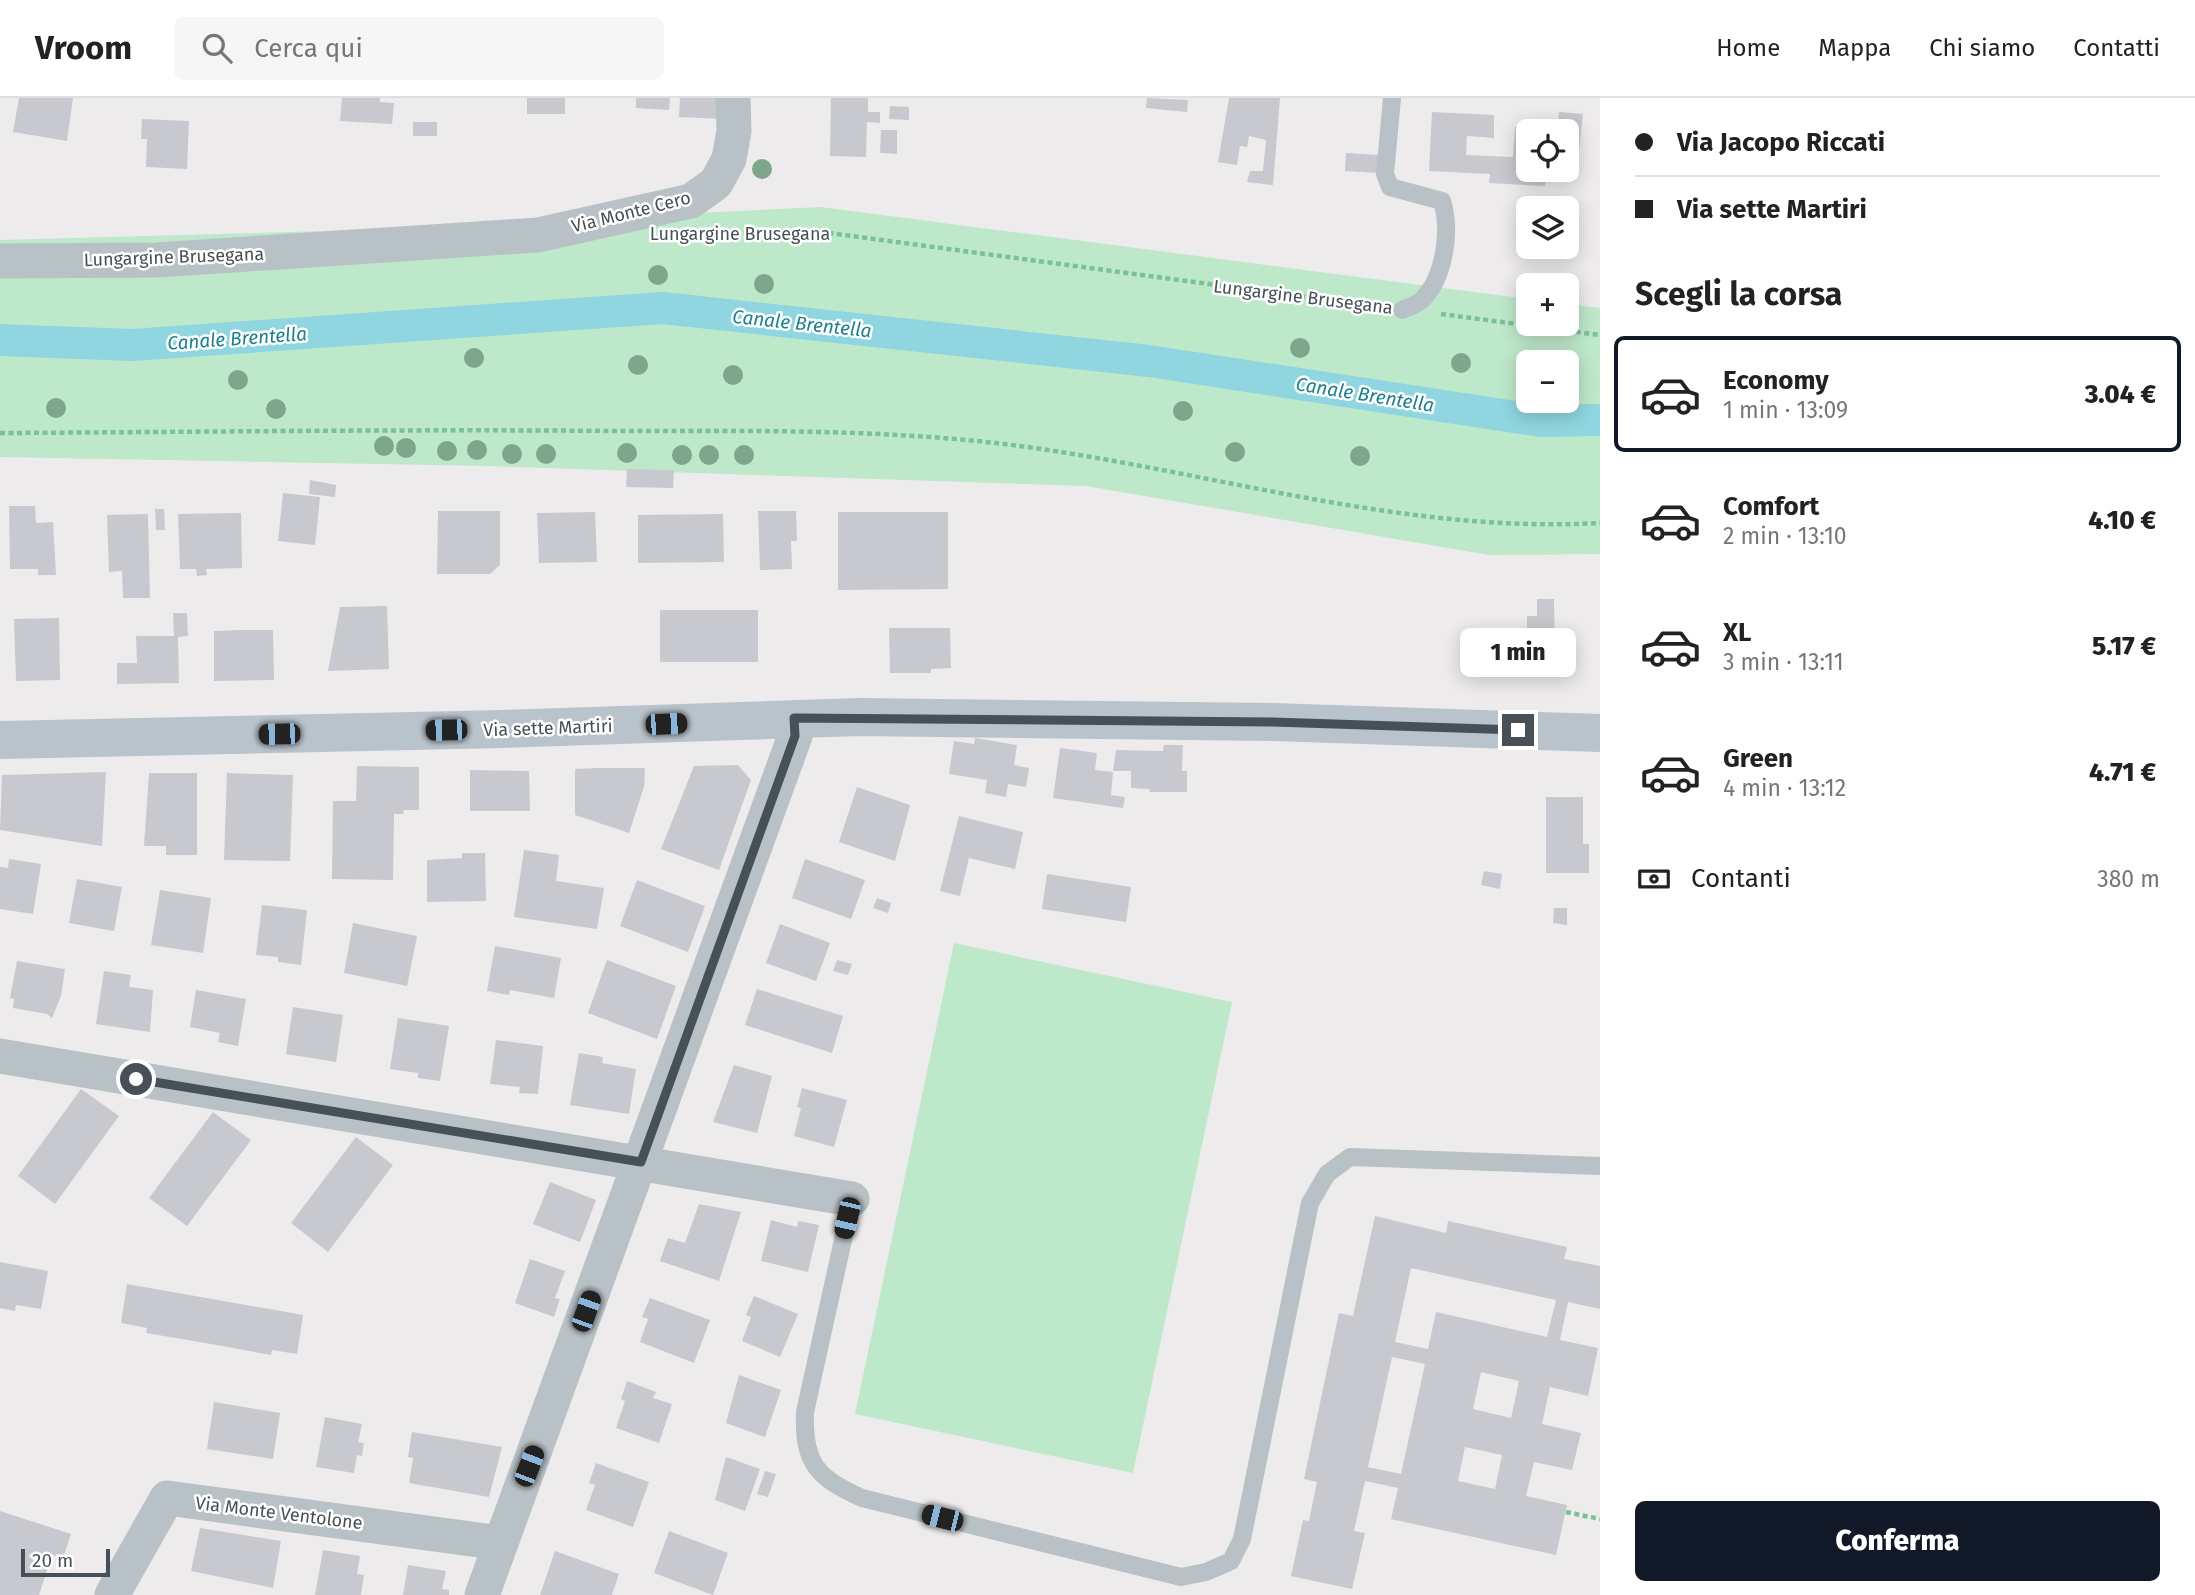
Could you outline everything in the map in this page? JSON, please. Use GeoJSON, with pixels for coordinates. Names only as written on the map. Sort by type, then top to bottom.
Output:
{"type":"FeatureCollection","features":[{"type":"Feature","properties":{"kind":"main road","name":"Via sette Martiri"},"geometry":{"type":"LineString","coordinates":[[0,740],[516,729],[794,718],[1273,722],[1600,733]]}},
{"type":"Feature","properties":{"kind":"street","name":"Via Monte Cero"},"geometry":{"type":"LineString","coordinates":[[538,235],[691,201],[716,183],[729,159],[734,131],[733,98]]}},
{"type":"Feature","properties":{"kind":"street","name":"Lungargine Brusegana"},"geometry":{"type":"LineString","coordinates":[[0,261],[157,260],[538,235]]}},
{"type":"Feature","properties":{"kind":"street"},"geometry":{"type":"LineString","coordinates":[[481,1595],[795,736],[794,718]]}},
{"type":"Feature","properties":{"kind":"street"},"geometry":{"type":"LineString","coordinates":[[0,1056],[852,1199]]}},
{"type":"Feature","properties":{"kind":"street","name":"Via Monte Ventolone"},"geometry":{"type":"LineString","coordinates":[[112,1595],[167,1499],[501,1543]]}},
{"type":"Feature","properties":{"kind":"lane"},"geometry":{"type":"LineString","coordinates":[[1392,98],[1385,174],[1390,187],[1442,201],[1447,219],[1438,278],[1421,302],[1402,310]]}},
{"type":"Feature","properties":{"kind":"lane"},"geometry":{"type":"LineString","coordinates":[[852,1199],[805,1412],[804,1442],[815,1468],[831,1484],[862,1498],[1181,1577],[1206,1572],[1231,1561],[1242,1539],[1310,1203],[1326,1174],[1350,1157],[1600,1166]]}},
{"type":"Feature","properties":{"kind":"path","name":"Lungargine Brusegana"},"geometry":{"type":"LineString","coordinates":[[687,233],[822,232],[1600,335]]}},
{"type":"Feature","properties":{"kind":"path"},"geometry":{"type":"LineString","coordinates":[[0,433],[519,430],[835,432],[991,443],[1127,464],[1415,517],[1566,525],[1600,523]]}},
{"type":"Feature","properties":{"kind":"path"},"geometry":{"type":"LineString","coordinates":[[1566,1513],[1600,1519]]}},
{"type":"Feature","properties":{"kind":"green space"},"geometry":{"type":"Polygon","coordinates":[[[821,207],[1516,297],[1516,336],[1579,336],[1579,306],[1600,308],[1600,554],[1489,555],[1086,486],[488,466],[0,457],[0,240],[325,231],[821,207]]]}},
{"type":"Feature","properties":{"kind":"green space"},"geometry":{"type":"Polygon","coordinates":[[[954,943],[1232,1002],[1133,1473],[855,1414],[954,943]]]}},
{"type":"Feature","properties":{"kind":"building"},"geometry":{"type":"Polygon","coordinates":[[[19,98],[73,98],[67,141],[13,132],[19,98]]]}},
{"type":"Feature","properties":{"kind":"building"},"geometry":{"type":"Polygon","coordinates":[[[342,98],[380,98],[380,102],[394,103],[392,124],[340,121],[342,98]]]}},
{"type":"Feature","properties":{"kind":"building"},"geometry":{"type":"Polygon","coordinates":[[[527,98],[565,98],[565,114],[527,114],[527,98]]]}},
{"type":"Feature","properties":{"kind":"building"},"geometry":{"type":"Polygon","coordinates":[[[636,98],[670,98],[669,110],[636,108],[636,98]]]}},
{"type":"Feature","properties":{"kind":"building"},"geometry":{"type":"Polygon","coordinates":[[[680,98],[724,98],[723,119],[679,117],[680,98]]]}},
{"type":"Feature","properties":{"kind":"building"},"geometry":{"type":"Polygon","coordinates":[[[831,98],[868,98],[868,112],[880,112],[880,123],[867,122],[866,157],[830,156],[831,98]]]}},
{"type":"Feature","properties":{"kind":"building"},"geometry":{"type":"Polygon","coordinates":[[[1147,98],[1188,100],[1187,112],[1146,108],[1147,98]]]}},
{"type":"Feature","properties":{"kind":"building"},"geometry":{"type":"Polygon","coordinates":[[[1229,98],[1280,98],[1273,185],[1247,182],[1250,171],[1263,171],[1266,140],[1249,136],[1247,147],[1240,146],[1237,165],[1218,162],[1229,98]]]}},
{"type":"Feature","properties":{"kind":"building"},"geometry":{"type":"Polygon","coordinates":[[[890,106],[909,107],[909,120],[889,119],[890,106]]]}},
{"type":"Feature","properties":{"kind":"building"},"geometry":{"type":"Polygon","coordinates":[[[1432,112],[1494,115],[1494,138],[1467,136],[1466,155],[1513,157],[1516,127],[1516,182],[1546,182],[1545,186],[1489,183],[1490,174],[1429,171],[1432,112]]]}},
{"type":"Feature","properties":{"kind":"building"},"geometry":{"type":"Polygon","coordinates":[[[1559,112],[1583,114],[1579,149],[1579,119],[1559,119],[1559,112]]]}},
{"type":"Feature","properties":{"kind":"building"},"geometry":{"type":"Polygon","coordinates":[[[142,119],[189,121],[187,169],[146,167],[147,139],[141,139],[142,119]]]}},
{"type":"Feature","properties":{"kind":"building"},"geometry":{"type":"Polygon","coordinates":[[[413,122],[437,122],[437,136],[413,136],[413,122]]]}},
{"type":"Feature","properties":{"kind":"building"},"geometry":{"type":"Polygon","coordinates":[[[881,130],[897,130],[897,154],[880,153],[881,130]]]}},
{"type":"Feature","properties":{"kind":"building"},"geometry":{"type":"Polygon","coordinates":[[[1346,153],[1380,155],[1379,173],[1345,171],[1346,153]]]}},
{"type":"Feature","properties":{"kind":"building"},"geometry":{"type":"Polygon","coordinates":[[[627,469],[674,470],[673,488],[626,487],[627,469]]]}},
{"type":"Feature","properties":{"kind":"building"},"geometry":{"type":"Polygon","coordinates":[[[310,480],[336,485],[335,497],[309,494],[310,480]]]}},
{"type":"Feature","properties":{"kind":"building"},"geometry":{"type":"Polygon","coordinates":[[[283,493],[320,497],[315,545],[278,541],[283,493]]]}},
{"type":"Feature","properties":{"kind":"building"},"geometry":{"type":"Polygon","coordinates":[[[9,506],[35,506],[36,523],[53,522],[56,575],[38,575],[38,569],[10,569],[9,506]]]}},
{"type":"Feature","properties":{"kind":"building"},"geometry":{"type":"Polygon","coordinates":[[[155,509],[164,509],[165,530],[156,530],[155,509]]]}},
{"type":"Feature","properties":{"kind":"building"},"geometry":{"type":"Polygon","coordinates":[[[438,511],[500,511],[500,565],[490,574],[437,574],[438,511]]]}},
{"type":"Feature","properties":{"kind":"building"},"geometry":{"type":"Polygon","coordinates":[[[758,511],[796,511],[797,541],[791,541],[792,569],[760,570],[758,511]]]}},
{"type":"Feature","properties":{"kind":"building"},"geometry":{"type":"Polygon","coordinates":[[[595,512],[597,562],[539,563],[537,513],[595,512]]]}},
{"type":"Feature","properties":{"kind":"building"},"geometry":{"type":"Polygon","coordinates":[[[838,512],[948,512],[948,589],[838,590],[838,512]]]}},
{"type":"Feature","properties":{"kind":"building"},"geometry":{"type":"Polygon","coordinates":[[[241,513],[242,568],[206,569],[207,575],[197,576],[196,569],[180,569],[178,514],[241,513]]]}},
{"type":"Feature","properties":{"kind":"building"},"geometry":{"type":"Polygon","coordinates":[[[148,514],[150,598],[123,598],[122,571],[109,572],[107,515],[148,514]]]}},
{"type":"Feature","properties":{"kind":"building"},"geometry":{"type":"Polygon","coordinates":[[[723,514],[724,562],[638,563],[638,515],[723,514]]]}},
{"type":"Feature","properties":{"kind":"building"},"geometry":{"type":"Polygon","coordinates":[[[1537,599],[1554,599],[1555,665],[1527,666],[1527,616],[1537,616],[1537,599]]]}},
{"type":"Feature","properties":{"kind":"building"},"geometry":{"type":"Polygon","coordinates":[[[387,606],[389,669],[328,671],[340,607],[387,606]]]}},
{"type":"Feature","properties":{"kind":"building"},"geometry":{"type":"Polygon","coordinates":[[[660,610],[758,610],[758,662],[660,662],[660,610]]]}},
{"type":"Feature","properties":{"kind":"building"},"geometry":{"type":"Polygon","coordinates":[[[173,613],[187,613],[188,636],[178,637],[179,683],[117,684],[117,663],[137,663],[136,636],[174,636],[173,613]]]}},
{"type":"Feature","properties":{"kind":"building"},"geometry":{"type":"Polygon","coordinates":[[[59,618],[60,680],[16,681],[14,619],[59,618]]]}},
{"type":"Feature","properties":{"kind":"building"},"geometry":{"type":"Polygon","coordinates":[[[889,628],[950,628],[951,668],[931,669],[931,673],[890,673],[889,628]]]}},
{"type":"Feature","properties":{"kind":"building"},"geometry":{"type":"Polygon","coordinates":[[[273,630],[274,680],[214,681],[214,631],[273,630]]]}},
{"type":"Feature","properties":{"kind":"building"},"geometry":{"type":"Polygon","coordinates":[[[975,738],[1017,745],[1014,765],[1029,768],[1026,787],[1008,784],[1006,797],[985,793],[987,780],[949,774],[954,741],[974,744],[975,738]]]}},
{"type":"Feature","properties":{"kind":"building"},"geometry":{"type":"Polygon","coordinates":[[[1164,745],[1183,745],[1182,771],[1187,771],[1187,792],[1149,792],[1150,789],[1131,788],[1131,771],[1113,771],[1116,750],[1163,751],[1164,745]]]}},
{"type":"Feature","properties":{"kind":"building"},"geometry":{"type":"Polygon","coordinates":[[[1060,748],[1097,753],[1095,770],[1113,772],[1111,795],[1125,797],[1123,808],[1053,798],[1060,748]]]}},
{"type":"Feature","properties":{"kind":"building"},"geometry":{"type":"Polygon","coordinates":[[[738,765],[751,780],[719,870],[661,849],[694,766],[738,765]]]}},
{"type":"Feature","properties":{"kind":"building"},"geometry":{"type":"Polygon","coordinates":[[[357,766],[419,767],[419,810],[404,810],[403,814],[394,814],[393,880],[332,879],[333,801],[356,801],[357,766]]]}},
{"type":"Feature","properties":{"kind":"building"},"geometry":{"type":"Polygon","coordinates":[[[645,768],[644,787],[629,833],[575,815],[575,769],[645,768]]]}},
{"type":"Feature","properties":{"kind":"building"},"geometry":{"type":"Polygon","coordinates":[[[470,770],[529,771],[530,811],[470,811],[470,770]]]}},
{"type":"Feature","properties":{"kind":"building"},"geometry":{"type":"Polygon","coordinates":[[[106,772],[102,846],[0,830],[2,775],[106,772]]]}},
{"type":"Feature","properties":{"kind":"building"},"geometry":{"type":"Polygon","coordinates":[[[149,773],[197,773],[197,855],[166,855],[166,846],[144,846],[149,773]]]}},
{"type":"Feature","properties":{"kind":"building"},"geometry":{"type":"Polygon","coordinates":[[[227,773],[293,775],[290,861],[224,860],[227,773]]]}},
{"type":"Feature","properties":{"kind":"building"},"geometry":{"type":"Polygon","coordinates":[[[857,787],[910,805],[895,861],[839,842],[857,787]]]}},
{"type":"Feature","properties":{"kind":"building"},"geometry":{"type":"Polygon","coordinates":[[[1546,797],[1583,797],[1583,844],[1589,844],[1589,873],[1546,873],[1546,797]]]}},
{"type":"Feature","properties":{"kind":"building"},"geometry":{"type":"Polygon","coordinates":[[[959,816],[1023,832],[1015,869],[969,858],[960,896],[940,891],[959,816]]]}},
{"type":"Feature","properties":{"kind":"building"},"geometry":{"type":"Polygon","coordinates":[[[524,850],[559,855],[556,881],[604,888],[597,929],[514,917],[524,850]]]}},
{"type":"Feature","properties":{"kind":"building"},"geometry":{"type":"Polygon","coordinates":[[[462,853],[485,853],[486,901],[427,902],[427,860],[462,858],[462,853]]]}},
{"type":"Feature","properties":{"kind":"building"},"geometry":{"type":"Polygon","coordinates":[[[9,859],[41,864],[33,914],[0,909],[0,867],[8,868],[9,859]]]}},
{"type":"Feature","properties":{"kind":"building"},"geometry":{"type":"Polygon","coordinates":[[[805,859],[865,880],[851,919],[792,898],[805,859]]]}},
{"type":"Feature","properties":{"kind":"building"},"geometry":{"type":"Polygon","coordinates":[[[1484,871],[1502,874],[1500,889],[1481,885],[1484,871]]]}},
{"type":"Feature","properties":{"kind":"building"},"geometry":{"type":"Polygon","coordinates":[[[1047,874],[1131,887],[1126,922],[1042,909],[1047,874]]]}},
{"type":"Feature","properties":{"kind":"building"},"geometry":{"type":"Polygon","coordinates":[[[77,879],[122,887],[114,931],[69,923],[77,879]]]}},
{"type":"Feature","properties":{"kind":"building"},"geometry":{"type":"Polygon","coordinates":[[[637,880],[705,906],[688,952],[620,926],[637,880]]]}},
{"type":"Feature","properties":{"kind":"building"},"geometry":{"type":"Polygon","coordinates":[[[160,890],[211,898],[203,953],[151,945],[160,890]]]}},
{"type":"Feature","properties":{"kind":"building"},"geometry":{"type":"Polygon","coordinates":[[[877,898],[891,903],[888,913],[873,908],[877,898]]]}},
{"type":"Feature","properties":{"kind":"building"},"geometry":{"type":"Polygon","coordinates":[[[262,905],[307,910],[301,965],[278,962],[278,957],[256,955],[262,905]]]}},
{"type":"Feature","properties":{"kind":"building"},"geometry":{"type":"Polygon","coordinates":[[[1554,908],[1567,908],[1567,925],[1553,923],[1554,908]]]}},
{"type":"Feature","properties":{"kind":"building"},"geometry":{"type":"Polygon","coordinates":[[[353,923],[417,936],[407,986],[344,973],[353,923]]]}},
{"type":"Feature","properties":{"kind":"building"},"geometry":{"type":"Polygon","coordinates":[[[780,924],[830,943],[816,981],[766,963],[780,924]]]}},
{"type":"Feature","properties":{"kind":"building"},"geometry":{"type":"Polygon","coordinates":[[[495,946],[561,958],[554,998],[510,990],[509,995],[487,991],[495,946]]]}},
{"type":"Feature","properties":{"kind":"building"},"geometry":{"type":"Polygon","coordinates":[[[607,960],[676,986],[657,1039],[588,1013],[607,960]]]}},
{"type":"Feature","properties":{"kind":"building"},"geometry":{"type":"Polygon","coordinates":[[[837,960],[852,964],[848,975],[833,971],[837,960]]]}},
{"type":"Feature","properties":{"kind":"building"},"geometry":{"type":"Polygon","coordinates":[[[17,961],[65,969],[61,996],[52,1018],[47,1014],[13,1008],[14,999],[10,998],[17,961]]]}},
{"type":"Feature","properties":{"kind":"building"},"geometry":{"type":"Polygon","coordinates":[[[104,971],[131,975],[129,987],[153,990],[150,1032],[96,1024],[104,971]]]}},
{"type":"Feature","properties":{"kind":"building"},"geometry":{"type":"Polygon","coordinates":[[[757,989],[843,1016],[832,1053],[745,1025],[757,989]]]}},
{"type":"Feature","properties":{"kind":"building"},"geometry":{"type":"Polygon","coordinates":[[[196,990],[246,999],[238,1046],[218,1042],[220,1033],[190,1027],[196,990]]]}},
{"type":"Feature","properties":{"kind":"building"},"geometry":{"type":"Polygon","coordinates":[[[293,1007],[343,1015],[336,1062],[286,1054],[293,1007]]]}},
{"type":"Feature","properties":{"kind":"building"},"geometry":{"type":"Polygon","coordinates":[[[398,1018],[449,1026],[440,1081],[418,1078],[418,1073],[390,1069],[398,1018]]]}},
{"type":"Feature","properties":{"kind":"building"},"geometry":{"type":"Polygon","coordinates":[[[496,1040],[543,1046],[538,1094],[519,1093],[520,1087],[490,1084],[496,1040]]]}},
{"type":"Feature","properties":{"kind":"building"},"geometry":{"type":"Polygon","coordinates":[[[579,1053],[603,1057],[602,1063],[636,1069],[629,1114],[570,1105],[579,1053]]]}},
{"type":"Feature","properties":{"kind":"building"},"geometry":{"type":"Polygon","coordinates":[[[734,1065],[772,1076],[757,1133],[713,1122],[734,1065]]]}},
{"type":"Feature","properties":{"kind":"building"},"geometry":{"type":"Polygon","coordinates":[[[802,1088],[847,1100],[834,1147],[794,1136],[801,1108],[797,1107],[802,1088]]]}},
{"type":"Feature","properties":{"kind":"building"},"geometry":{"type":"Polygon","coordinates":[[[81,1089],[119,1116],[55,1204],[18,1176],[81,1089]]]}},
{"type":"Feature","properties":{"kind":"building"},"geometry":{"type":"Polygon","coordinates":[[[213,1112],[251,1140],[187,1226],[149,1198],[213,1112]]]}},
{"type":"Feature","properties":{"kind":"building"},"geometry":{"type":"Polygon","coordinates":[[[356,1137],[393,1165],[328,1252],[291,1223],[356,1137]]]}},
{"type":"Feature","properties":{"kind":"building"},"geometry":{"type":"Polygon","coordinates":[[[550,1182],[596,1200],[580,1242],[533,1224],[550,1182]]]}},
{"type":"Feature","properties":{"kind":"building"},"geometry":{"type":"Polygon","coordinates":[[[699,1204],[741,1212],[719,1281],[660,1261],[668,1238],[685,1243],[699,1204]]]}},
{"type":"Feature","properties":{"kind":"building"},"geometry":{"type":"Polygon","coordinates":[[[1375,1216],[1446,1233],[1448,1221],[1567,1247],[1564,1259],[1600,1266],[1600,1309],[1568,1302],[1560,1340],[1598,1348],[1588,1396],[1550,1387],[1542,1424],[1581,1433],[1572,1470],[1534,1462],[1526,1496],[1567,1505],[1556,1555],[1391,1519],[1398,1488],[1365,1481],[1354,1531],[1365,1533],[1352,1589],[1291,1576],[1303,1520],[1309,1521],[1317,1482],[1304,1479],[1339,1313],[1353,1316],[1375,1216]],[[1411,1268],[1395,1342],[1428,1349],[1436,1312],[1547,1337],[1556,1300],[1411,1268]],[[1392,1357],[1368,1467],[1401,1474],[1425,1364],[1392,1357]],[[1481,1372],[1473,1409],[1511,1418],[1519,1381],[1481,1372]],[[1465,1447],[1458,1481],[1495,1489],[1502,1455],[1465,1447]]]}},
{"type":"Feature","properties":{"kind":"building"},"geometry":{"type":"Polygon","coordinates":[[[771,1220],[797,1227],[798,1221],[819,1225],[808,1272],[761,1261],[771,1220]]]}},
{"type":"Feature","properties":{"kind":"building"},"geometry":{"type":"Polygon","coordinates":[[[530,1259],[565,1271],[555,1298],[560,1299],[554,1317],[515,1303],[530,1259]]]}},
{"type":"Feature","properties":{"kind":"building"},"geometry":{"type":"Polygon","coordinates":[[[0,1262],[48,1271],[41,1309],[16,1305],[15,1311],[0,1308],[0,1262]]]}},
{"type":"Feature","properties":{"kind":"building"},"geometry":{"type":"Polygon","coordinates":[[[127,1284],[303,1315],[297,1354],[272,1350],[271,1355],[146,1333],[147,1328],[121,1323],[127,1284]]]}},
{"type":"Feature","properties":{"kind":"building"},"geometry":{"type":"Polygon","coordinates":[[[754,1296],[798,1314],[780,1357],[742,1341],[751,1317],[746,1315],[754,1296]]]}},
{"type":"Feature","properties":{"kind":"building"},"geometry":{"type":"Polygon","coordinates":[[[650,1298],[710,1320],[694,1363],[640,1342],[648,1319],[642,1317],[650,1298]]]}},
{"type":"Feature","properties":{"kind":"building"},"geometry":{"type":"Polygon","coordinates":[[[739,1375],[781,1390],[765,1437],[726,1423],[739,1375]]]}},
{"type":"Feature","properties":{"kind":"building"},"geometry":{"type":"Polygon","coordinates":[[[627,1381],[656,1392],[653,1398],[672,1404],[659,1443],[616,1428],[625,1401],[621,1399],[627,1381]]]}},
{"type":"Feature","properties":{"kind":"building"},"geometry":{"type":"Polygon","coordinates":[[[214,1402],[280,1413],[273,1459],[207,1449],[214,1402]]]}},
{"type":"Feature","properties":{"kind":"building"},"geometry":{"type":"Polygon","coordinates":[[[325,1417],[362,1424],[358,1442],[364,1443],[362,1456],[357,1455],[354,1473],[316,1467],[325,1417]]]}},
{"type":"Feature","properties":{"kind":"building"},"geometry":{"type":"Polygon","coordinates":[[[412,1432],[502,1447],[489,1497],[409,1483],[413,1458],[408,1457],[412,1432]]]}},
{"type":"Feature","properties":{"kind":"building"},"geometry":{"type":"Polygon","coordinates":[[[726,1457],[760,1469],[745,1511],[715,1500],[726,1457]]]}},
{"type":"Feature","properties":{"kind":"building"},"geometry":{"type":"Polygon","coordinates":[[[596,1463],[649,1482],[633,1527],[586,1510],[595,1485],[589,1483],[596,1463]]]}},
{"type":"Feature","properties":{"kind":"building"},"geometry":{"type":"Polygon","coordinates":[[[765,1471],[776,1474],[768,1497],[757,1494],[765,1471]]]}},
{"type":"Feature","properties":{"kind":"building"},"geometry":{"type":"Polygon","coordinates":[[[0,1511],[71,1534],[63,1558],[52,1555],[39,1595],[0,1595],[0,1511]]]}},
{"type":"Feature","properties":{"kind":"building"},"geometry":{"type":"Polygon","coordinates":[[[200,1528],[281,1541],[273,1588],[191,1571],[200,1528]]]}},
{"type":"Feature","properties":{"kind":"building"},"geometry":{"type":"Polygon","coordinates":[[[669,1531],[728,1553],[713,1595],[654,1573],[669,1531]]]}},
{"type":"Feature","properties":{"kind":"building"},"geometry":{"type":"Polygon","coordinates":[[[323,1550],[360,1556],[357,1574],[364,1575],[361,1595],[315,1595],[323,1550]]]}},
{"type":"Feature","properties":{"kind":"building"},"geometry":{"type":"Polygon","coordinates":[[[555,1551],[619,1574],[612,1595],[540,1595],[555,1551]]]}},
{"type":"Feature","properties":{"kind":"building"},"geometry":{"type":"Polygon","coordinates":[[[408,1565],[446,1571],[442,1589],[449,1590],[449,1595],[403,1595],[408,1565]]]}},
{"type":"Feature","properties":{"kind":"waterway","name":"Canale Brentella"},"geometry":{"type":"LineString","coordinates":[[0,340],[132,345],[663,308],[1149,361],[1541,421],[1600,420]]}},
{"type":"Feature","properties":{"kind":"route"},"geometry":{"type":"LineString","coordinates":[[136,1079],[641,1162],[795,736],[794,718],[1273,722],[1518,730]]}}]}
